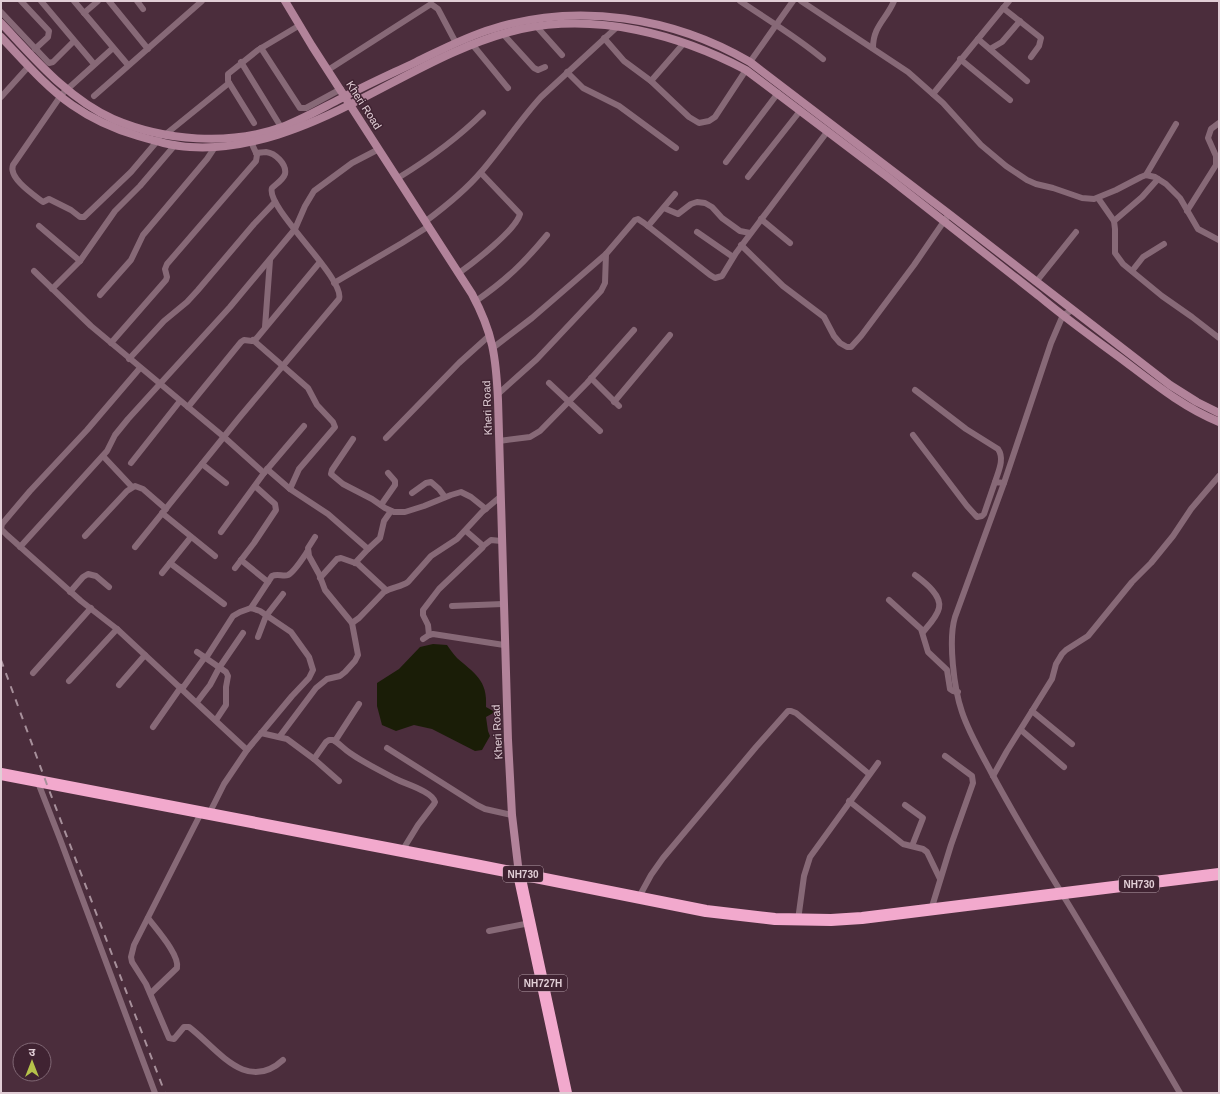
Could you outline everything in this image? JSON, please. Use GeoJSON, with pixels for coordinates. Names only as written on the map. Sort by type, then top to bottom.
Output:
{"type":"FeatureCollection","features":[{"type":"Feature","properties":{"kind":"highway","name":"NH730"},"geometry":{"type":"LineString","coordinates":[[1,774],[706,911],[775,920],[831,920],[862,918],[1219,874]]}},
{"type":"Feature","properties":{"kind":"highway","name":"NH727H"},"geometry":{"type":"LineString","coordinates":[[519,874],[566,1093]]}},
{"type":"Feature","properties":{"kind":"street"},"geometry":{"type":"LineString","coordinates":[[21,1],[50,33],[48,37],[35,49]]}},
{"type":"Feature","properties":{"kind":"street"},"geometry":{"type":"LineString","coordinates":[[40,1],[94,64]]}},
{"type":"Feature","properties":{"kind":"street"},"geometry":{"type":"LineString","coordinates":[[74,1],[128,65]]}},
{"type":"Feature","properties":{"kind":"street"},"geometry":{"type":"LineString","coordinates":[[84,13],[98,1]]}},
{"type":"Feature","properties":{"kind":"street"},"geometry":{"type":"LineString","coordinates":[[108,1],[148,49]]}},
{"type":"Feature","properties":{"kind":"street"},"geometry":{"type":"LineString","coordinates":[[137,1],[143,9]]}},
{"type":"Feature","properties":{"kind":"street"},"geometry":{"type":"LineString","coordinates":[[94,96],[202,1]]}},
{"type":"Feature","properties":{"kind":"street","name":"Kheri Road"},"geometry":{"type":"LineString","coordinates":[[285,1],[328,70],[428,223],[476,301],[482,312],[494,347],[498,394],[504,645],[508,740],[512,815],[519,874]]}},
{"type":"Feature","properties":{"kind":"street"},"geometry":{"type":"LineString","coordinates":[[740,1],[777,25],[823,59]]}},
{"type":"Feature","properties":{"kind":"street"},"geometry":{"type":"LineString","coordinates":[[750,62],[793,1]]}},
{"type":"Feature","properties":{"kind":"street"},"geometry":{"type":"LineString","coordinates":[[873,48],[873,38],[876,31],[894,1]]}},
{"type":"Feature","properties":{"kind":"street"},"geometry":{"type":"LineString","coordinates":[[933,94],[1008,1]]}},
{"type":"Feature","properties":{"kind":"street"},"geometry":{"type":"LineString","coordinates":[[805,2],[908,72],[933,94],[981,145],[1018,175],[1036,184],[1088,199],[1098,198],[1146,176],[1155,177],[1180,198],[1198,229],[1219,240]]}},
{"type":"Feature","properties":{"kind":"street"},"geometry":{"type":"LineString","coordinates":[[328,70],[429,4],[435,3],[456,43]]}},
{"type":"Feature","properties":{"kind":"street"},"geometry":{"type":"LineString","coordinates":[[1003,8],[1041,38],[1039,46],[1031,56]]}},
{"type":"Feature","properties":{"kind":"street"},"geometry":{"type":"LineString","coordinates":[[1,12],[48,62],[51,63],[74,41]]}},
{"type":"Feature","properties":{"kind":"street"},"geometry":{"type":"LineString","coordinates":[[1,37],[29,66],[63,93],[112,118],[141,128],[175,145],[189,147],[228,147],[286,132],[347,98],[456,43],[493,29],[537,18],[563,16],[593,16],[633,20],[675,29],[731,51],[750,62],[1157,386],[1190,408],[1219,422]]}},
{"type":"Feature","properties":{"kind":"street"},"geometry":{"type":"LineString","coordinates":[[990,49],[1002,42],[1020,21]]}},
{"type":"Feature","properties":{"kind":"street"},"geometry":{"type":"LineString","coordinates":[[1,23],[42,67],[63,93]]}},
{"type":"Feature","properties":{"kind":"street"},"geometry":{"type":"LineString","coordinates":[[161,137],[229,138],[256,134],[281,127],[472,44],[503,34],[537,27],[563,24],[617,26],[647,31],[716,55],[746,70],[826,132],[1036,282],[1065,312],[1170,385],[1197,402],[1219,412]]}},
{"type":"Feature","properties":{"kind":"street"},"geometry":{"type":"LineString","coordinates":[[254,123],[229,83],[227,77],[228,74],[261,48],[300,25]]}},
{"type":"Feature","properties":{"kind":"street"},"geometry":{"type":"LineString","coordinates":[[334,283],[402,243],[460,195],[481,173],[507,141],[529,110],[567,72],[617,26]]}},
{"type":"Feature","properties":{"kind":"street"},"geometry":{"type":"LineString","coordinates":[[537,27],[562,55]]}},
{"type":"Feature","properties":{"kind":"street"},"geometry":{"type":"LineString","coordinates":[[503,34],[534,68],[538,70],[545,68]]}},
{"type":"Feature","properties":{"kind":"street"},"geometry":{"type":"LineString","coordinates":[[604,38],[624,61],[651,81],[695,122],[703,123],[715,117],[746,70]]}},
{"type":"Feature","properties":{"kind":"street"},"geometry":{"type":"LineString","coordinates":[[978,39],[1027,81]]}},
{"type":"Feature","properties":{"kind":"street"},"geometry":{"type":"LineString","coordinates":[[651,81],[684,43]]}},
{"type":"Feature","properties":{"kind":"street"},"geometry":{"type":"LineString","coordinates":[[472,44],[508,88]]}},
{"type":"Feature","properties":{"kind":"street"},"geometry":{"type":"LineString","coordinates":[[113,48],[63,93],[12,169],[14,176],[43,202],[49,199],[80,216],[84,217],[134,169],[161,137],[229,83]]}},
{"type":"Feature","properties":{"kind":"street"},"geometry":{"type":"LineString","coordinates":[[261,48],[300,108],[306,108],[347,98]]}},
{"type":"Feature","properties":{"kind":"street"},"geometry":{"type":"LineString","coordinates":[[960,59],[1010,100]]}},
{"type":"Feature","properties":{"kind":"street"},"geometry":{"type":"LineString","coordinates":[[242,62],[281,127]]}},
{"type":"Feature","properties":{"kind":"street"},"geometry":{"type":"LineString","coordinates":[[1,97],[29,66]]}},
{"type":"Feature","properties":{"kind":"street"},"geometry":{"type":"LineString","coordinates":[[567,72],[583,88],[619,106],[676,148]]}},
{"type":"Feature","properties":{"kind":"street"},"geometry":{"type":"LineString","coordinates":[[726,162],[778,94]]}},
{"type":"Feature","properties":{"kind":"street"},"geometry":{"type":"LineString","coordinates":[[748,177],[800,111]]}},
{"type":"Feature","properties":{"kind":"street"},"geometry":{"type":"LineString","coordinates":[[398,178],[441,150],[466,130],[483,113]]}},
{"type":"Feature","properties":{"kind":"street"},"geometry":{"type":"LineString","coordinates":[[1187,211],[1216,165],[1216,156],[1208,138],[1211,129],[1219,123]]}},
{"type":"Feature","properties":{"kind":"street"},"geometry":{"type":"LineString","coordinates":[[1146,176],[1176,124]]}},
{"type":"Feature","properties":{"kind":"street"},"geometry":{"type":"LineString","coordinates":[[494,347],[532,318],[606,254],[635,220],[641,221],[648,226],[700,269],[715,278],[724,274],[733,257],[750,233],[826,132]]}},
{"type":"Feature","properties":{"kind":"street"},"geometry":{"type":"LineString","coordinates":[[111,343],[166,280],[165,269],[168,264],[256,161],[256,153],[251,142]]}},
{"type":"Feature","properties":{"kind":"street"},"geometry":{"type":"LineString","coordinates":[[52,289],[80,261],[115,211],[140,186],[175,145]]}},
{"type":"Feature","properties":{"kind":"street"},"geometry":{"type":"LineString","coordinates":[[100,295],[135,255],[143,235],[207,159],[215,147]]}},
{"type":"Feature","properties":{"kind":"street"},"geometry":{"type":"LineString","coordinates":[[20,547],[103,456],[119,430],[230,307],[270,260],[295,229],[305,206],[314,191],[352,162],[379,149]]}},
{"type":"Feature","properties":{"kind":"street"},"geometry":{"type":"LineString","coordinates":[[135,547],[282,366],[339,299],[340,293],[334,283],[275,202],[271,191],[283,177],[285,169],[276,156],[266,152],[256,153]]}},
{"type":"Feature","properties":{"kind":"street"},"geometry":{"type":"LineString","coordinates":[[459,273],[474,263],[492,247],[517,220],[520,214],[481,173]]}},
{"type":"Feature","properties":{"kind":"street"},"geometry":{"type":"LineString","coordinates":[[1114,221],[1142,197],[1158,179]]}},
{"type":"Feature","properties":{"kind":"street"},"geometry":{"type":"LineString","coordinates":[[648,226],[675,194]]}},
{"type":"Feature","properties":{"kind":"street"},"geometry":{"type":"LineString","coordinates":[[1098,198],[1114,221],[1115,253],[1123,264],[1162,296],[1219,338]]}},
{"type":"Feature","properties":{"kind":"street"},"geometry":{"type":"LineString","coordinates":[[129,359],[164,321],[187,302],[254,224],[275,202]]}},
{"type":"Feature","properties":{"kind":"street"},"geometry":{"type":"LineString","coordinates":[[664,208],[678,214],[691,204],[697,202],[705,203],[712,207],[722,218],[740,231],[750,233]]}},
{"type":"Feature","properties":{"kind":"street"},"geometry":{"type":"LineString","coordinates":[[741,246],[783,286],[824,317],[836,340],[847,348],[854,344],[914,265],[947,218]]}},
{"type":"Feature","properties":{"kind":"street"},"geometry":{"type":"LineString","coordinates":[[761,219],[790,243]]}},
{"type":"Feature","properties":{"kind":"street"},"geometry":{"type":"LineString","coordinates":[[39,226],[80,261]]}},
{"type":"Feature","properties":{"kind":"street"},"geometry":{"type":"LineString","coordinates":[[697,232],[733,257]]}},
{"type":"Feature","properties":{"kind":"street"},"geometry":{"type":"LineString","coordinates":[[1036,282],[1076,232]]}},
{"type":"Feature","properties":{"kind":"street"},"geometry":{"type":"LineString","coordinates":[[476,301],[510,276],[529,257],[547,235]]}},
{"type":"Feature","properties":{"kind":"street"},"geometry":{"type":"LineString","coordinates":[[1132,271],[1143,257],[1164,244]]}},
{"type":"Feature","properties":{"kind":"street"},"geometry":{"type":"LineString","coordinates":[[498,394],[537,359],[601,292],[605,283],[606,254]]}},
{"type":"Feature","properties":{"kind":"street"},"geometry":{"type":"LineString","coordinates":[[265,328],[270,260]]}},
{"type":"Feature","properties":{"kind":"street"},"geometry":{"type":"LineString","coordinates":[[188,407],[241,342],[244,340],[253,340],[265,328],[320,262]]}},
{"type":"Feature","properties":{"kind":"street"},"geometry":{"type":"LineString","coordinates":[[34,271],[91,326],[129,359],[266,471],[328,514],[368,549]]}},
{"type":"Feature","properties":{"kind":"street"},"geometry":{"type":"LineString","coordinates":[[1065,312],[1049,350],[1000,482],[953,624],[953,656],[956,692],[973,739],[1057,894],[1104,963],[1180,1093]]}},
{"type":"Feature","properties":{"kind":"street"},"geometry":{"type":"LineString","coordinates":[[499,441],[530,438],[535,435],[591,378],[634,330]]}},
{"type":"Feature","properties":{"kind":"street"},"geometry":{"type":"LineString","coordinates":[[386,438],[459,363],[490,334]]}},
{"type":"Feature","properties":{"kind":"street"},"geometry":{"type":"LineString","coordinates":[[591,378],[617,404],[670,335]]}},
{"type":"Feature","properties":{"kind":"street"},"geometry":{"type":"LineString","coordinates":[[253,340],[308,388],[320,409],[333,422],[335,427],[299,469],[290,489]]}},
{"type":"Feature","properties":{"kind":"street"},"geometry":{"type":"LineString","coordinates":[[140,368],[87,430],[30,491],[2,524],[2,531],[70,592],[117,629],[247,750]]}},
{"type":"Feature","properties":{"kind":"street"},"geometry":{"type":"LineString","coordinates":[[549,383],[600,431]]}},
{"type":"Feature","properties":{"kind":"street"},"geometry":{"type":"LineString","coordinates":[[913,435],[967,506],[977,517],[982,516],[1000,482],[1002,461],[998,449],[966,429],[915,390]]}},
{"type":"Feature","properties":{"kind":"street"},"geometry":{"type":"LineString","coordinates":[[131,463],[180,401]]}},
{"type":"Feature","properties":{"kind":"street"},"geometry":{"type":"LineString","coordinates":[[221,532],[266,471],[304,426]]}},
{"type":"Feature","properties":{"kind":"street"},"geometry":{"type":"LineString","coordinates":[[353,439],[332,470],[331,474],[343,484],[391,511],[405,512],[456,493],[465,493],[486,509]]}},
{"type":"Feature","properties":{"kind":"street"},"geometry":{"type":"LineString","coordinates":[[103,456],[132,487]]}},
{"type":"Feature","properties":{"kind":"street"},"geometry":{"type":"LineString","coordinates":[[202,464],[226,484]]}},
{"type":"Feature","properties":{"kind":"street"},"geometry":{"type":"LineString","coordinates":[[381,505],[396,483],[388,473]]}},
{"type":"Feature","properties":{"kind":"street"},"geometry":{"type":"LineString","coordinates":[[993,776],[1052,679],[1056,664],[1062,654],[1070,647],[1084,640],[1092,632],[1132,582],[1173,536],[1191,509],[1219,476]]}},
{"type":"Feature","properties":{"kind":"street"},"geometry":{"type":"LineString","coordinates":[[412,493],[426,483],[431,482],[439,489],[445,498]]}},
{"type":"Feature","properties":{"kind":"street"},"geometry":{"type":"LineString","coordinates":[[85,536],[132,487],[135,486],[138,487],[215,556]]}},
{"type":"Feature","properties":{"kind":"street"},"geometry":{"type":"LineString","coordinates":[[235,568],[276,510],[275,504],[255,486]]}},
{"type":"Feature","properties":{"kind":"street"},"geometry":{"type":"LineString","coordinates":[[352,623],[359,618],[386,590],[408,582],[431,556],[457,540],[486,509],[500,497]]}},
{"type":"Feature","properties":{"kind":"street"},"geometry":{"type":"LineString","coordinates":[[355,563],[381,536],[384,521],[391,511]]}},
{"type":"Feature","properties":{"kind":"street"},"geometry":{"type":"LineString","coordinates":[[466,531],[482,546]]}},
{"type":"Feature","properties":{"kind":"street"},"geometry":{"type":"LineString","coordinates":[[152,727],[206,658],[233,616],[251,608],[268,582],[275,575],[289,575],[308,552],[314,536]]}},
{"type":"Feature","properties":{"kind":"street"},"geometry":{"type":"LineString","coordinates":[[162,574],[192,537]]}},
{"type":"Feature","properties":{"kind":"street"},"geometry":{"type":"LineString","coordinates":[[429,635],[428,625],[423,615],[423,610],[439,590],[480,551],[482,546],[492,540],[501,541]]}},
{"type":"Feature","properties":{"kind":"street"},"geometry":{"type":"LineString","coordinates":[[280,736],[316,688],[327,679],[343,674],[355,661],[358,655],[352,623],[328,595],[308,552]]}},
{"type":"Feature","properties":{"kind":"street"},"geometry":{"type":"LineString","coordinates":[[320,578],[339,558],[361,566],[386,590]]}},
{"type":"Feature","properties":{"kind":"street"},"geometry":{"type":"LineString","coordinates":[[241,560],[268,582]]}},
{"type":"Feature","properties":{"kind":"street"},"geometry":{"type":"LineString","coordinates":[[170,563],[224,604]]}},
{"type":"Feature","properties":{"kind":"street"},"geometry":{"type":"LineString","coordinates":[[70,592],[83,577],[88,574],[96,576],[109,587]]}},
{"type":"Feature","properties":{"kind":"street"},"geometry":{"type":"LineString","coordinates":[[915,575],[932,591],[939,603],[938,612],[923,632]]}},
{"type":"Feature","properties":{"kind":"street"},"geometry":{"type":"LineString","coordinates":[[258,637],[266,616],[283,594]]}},
{"type":"Feature","properties":{"kind":"street"},"geometry":{"type":"LineString","coordinates":[[889,600],[923,632],[928,652],[945,668],[950,688],[956,692]]}},
{"type":"Feature","properties":{"kind":"street"},"geometry":{"type":"LineString","coordinates":[[452,606],[503,604]]}},
{"type":"Feature","properties":{"kind":"street"},"geometry":{"type":"LineString","coordinates":[[33,672],[90,608]]}},
{"type":"Feature","properties":{"kind":"street"},"geometry":{"type":"LineString","coordinates":[[251,608],[291,632],[309,657],[313,670],[309,678],[247,750],[224,784],[205,814],[148,918],[134,945],[131,957],[135,968],[146,984],[167,1032],[172,1039],[176,1037],[184,1027],[189,1027],[220,1056],[231,1064],[252,1073],[269,1070],[283,1060]]}},
{"type":"Feature","properties":{"kind":"street"},"geometry":{"type":"LineString","coordinates":[[69,681],[117,629]]}},
{"type":"Feature","properties":{"kind":"street"},"geometry":{"type":"LineString","coordinates":[[197,702],[210,685],[219,668],[243,633]]}},
{"type":"Feature","properties":{"kind":"street"},"geometry":{"type":"LineString","coordinates":[[423,639],[429,635],[504,645]]}},
{"type":"Feature","properties":{"kind":"street"},"geometry":{"type":"LineString","coordinates":[[197,652],[226,672],[228,676],[225,707],[216,720]]}},
{"type":"Feature","properties":{"kind":"street"},"geometry":{"type":"LineString","coordinates":[[118,685],[145,655]]}},
{"type":"Feature","properties":{"kind":"street"},"geometry":{"type":"LineString","coordinates":[[335,741],[360,704]]}},
{"type":"Feature","properties":{"kind":"street"},"geometry":{"type":"LineString","coordinates":[[638,897],[663,858],[788,711],[796,713],[869,774]]}},
{"type":"Feature","properties":{"kind":"street"},"geometry":{"type":"LineString","coordinates":[[1032,711],[1072,744]]}},
{"type":"Feature","properties":{"kind":"street"},"geometry":{"type":"LineString","coordinates":[[1021,730],[1064,767]]}},
{"type":"Feature","properties":{"kind":"street"},"geometry":{"type":"LineString","coordinates":[[261,733],[287,738],[314,759],[338,782]]}},
{"type":"Feature","properties":{"kind":"street"},"geometry":{"type":"LineString","coordinates":[[314,759],[326,742],[331,739],[356,757],[396,779],[423,791],[435,800],[434,804],[418,825],[402,851]]}},
{"type":"Feature","properties":{"kind":"street"},"geometry":{"type":"LineString","coordinates":[[387,748],[477,805],[486,809],[512,815]]}},
{"type":"Feature","properties":{"kind":"street"},"geometry":{"type":"LineString","coordinates":[[931,910],[973,783],[972,776],[945,756]]}},
{"type":"Feature","properties":{"kind":"street"},"geometry":{"type":"LineString","coordinates":[[798,920],[806,866],[816,848],[878,763]]}},
{"type":"Feature","properties":{"kind":"street"},"geometry":{"type":"LineString","coordinates":[[37,780],[155,1093]]}},
{"type":"Feature","properties":{"kind":"street"},"geometry":{"type":"LineString","coordinates":[[850,801],[903,844],[923,849],[927,852],[940,879]]}},
{"type":"Feature","properties":{"kind":"street"},"geometry":{"type":"LineString","coordinates":[[905,805],[923,818],[912,846]]}},
{"type":"Feature","properties":{"kind":"street"},"geometry":{"type":"LineString","coordinates":[[148,918],[171,950],[177,962],[175,970],[150,993]]}},
{"type":"Feature","properties":{"kind":"street"},"geometry":{"type":"LineString","coordinates":[[489,931],[530,924]]}},
{"type":"Feature","properties":{"kind":"shaded area"},"geometry":{"type":"Polygon","coordinates":[[[433,644],[447,645],[479,678],[485,690],[486,707],[495,712],[486,717],[490,736],[482,750],[475,751],[432,729],[414,725],[396,731],[382,725],[377,706],[377,683],[399,669],[420,647],[433,644]]]}},
{"type":"Feature","properties":{"kind":"railway"},"geometry":{"type":"LineString","coordinates":[[1,660],[165,1093]]}}]}
